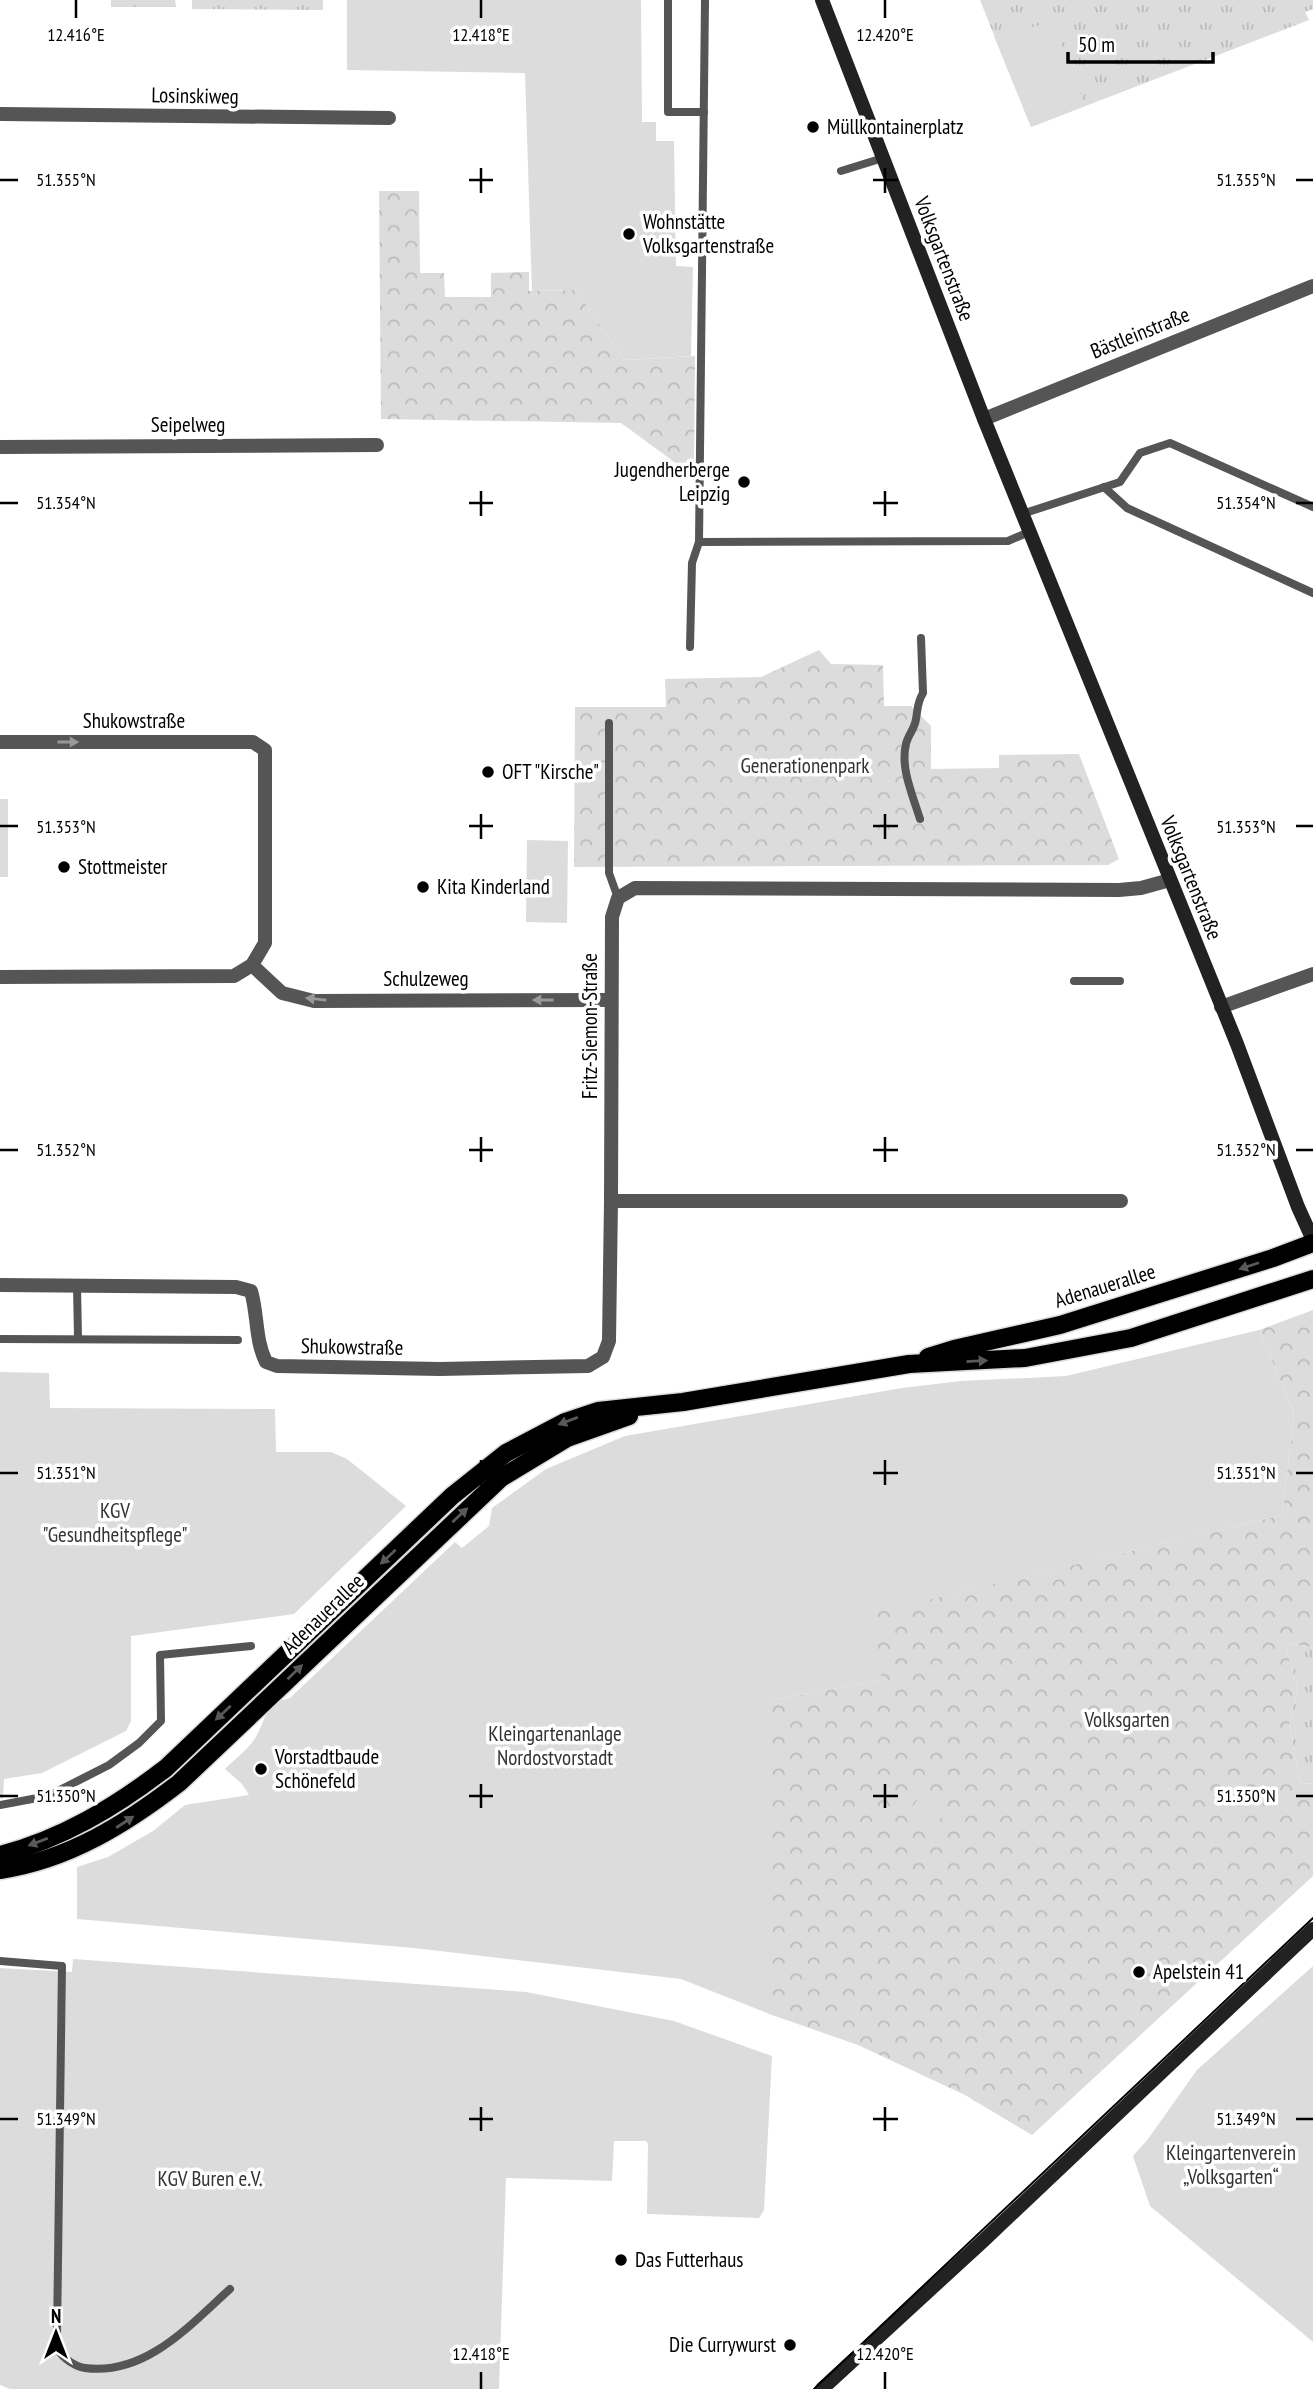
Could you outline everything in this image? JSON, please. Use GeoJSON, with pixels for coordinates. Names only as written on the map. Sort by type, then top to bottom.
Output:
{"type":"FeatureCollection","features":[{"type":"Feature","properties":{"kind":"main road","name":"Volksgartenstraße"},"geometry":{"type":"LineString","coordinates":[[821,0],[984,419],[1313,1242]]}},
{"type":"Feature","properties":{"kind":"main road","name":"Adenauerallee"},"geometry":{"type":"LineString","coordinates":[[909,1364],[954,1349],[1060,1325],[1272,1258],[1313,1242]]}},
{"type":"Feature","properties":{"kind":"main road","name":"Adenauerallee"},"geometry":{"type":"LineString","coordinates":[[0,1855],[34,1844],[95,1817],[166,1768],[453,1496],[506,1453],[565,1422],[598,1411],[683,1402],[909,1364],[1025,1358],[1131,1338],[1313,1279]]}},
{"type":"Feature","properties":{"kind":"main road","name":"Adenauerallee"},"geometry":{"type":"LineString","coordinates":[[0,1871],[41,1860],[88,1842],[146,1808],[178,1783],[464,1511],[509,1472],[567,1438],[606,1423],[683,1402]]}},
{"type":"Feature","properties":{"kind":"main road"},"geometry":{"type":"LineString","coordinates":[[822,2389],[1313,1929]]}},
{"type":"Feature","properties":{"kind":"street","name":"Losinskiweg"},"geometry":{"type":"LineString","coordinates":[[0,114],[389,118]]}},
{"type":"Feature","properties":{"kind":"street","name":"Bästleinstraße"},"geometry":{"type":"LineString","coordinates":[[984,419],[1313,286]]}},
{"type":"Feature","properties":{"kind":"street","name":"Seipelweg"},"geometry":{"type":"LineString","coordinates":[[0,447],[377,445]]}},
{"type":"Feature","properties":{"kind":"street","name":"Shukowstraße"},"geometry":{"type":"LineString","coordinates":[[0,742],[253,742],[265,750],[265,943],[252,965]]}},
{"type":"Feature","properties":{"kind":"street"},"geometry":{"type":"LineString","coordinates":[[618,898],[635,888],[1119,890],[1141,888],[1170,880]]}},
{"type":"Feature","properties":{"kind":"street","name":"Fritz-Siemon-Straße"},"geometry":{"type":"LineString","coordinates":[[611,1201],[612,917],[618,898]]}},
{"type":"Feature","properties":{"kind":"street"},"geometry":{"type":"LineString","coordinates":[[0,976],[234,976],[252,965]]}},
{"type":"Feature","properties":{"kind":"street","name":"Schulzeweg"},"geometry":{"type":"LineString","coordinates":[[252,965],[282,993],[314,1001],[611,1000]]}},
{"type":"Feature","properties":{"kind":"street"},"geometry":{"type":"LineString","coordinates":[[1221,1007],[1313,974]]}},
{"type":"Feature","properties":{"kind":"street"},"geometry":{"type":"LineString","coordinates":[[611,1201],[1121,1201]]}},
{"type":"Feature","properties":{"kind":"street","name":"Shukowstraße"},"geometry":{"type":"LineString","coordinates":[[0,1285],[236,1287],[251,1291],[256,1307],[259,1349],[266,1362],[278,1366],[446,1369],[588,1366],[603,1357],[609,1340],[611,1201]]}},
{"type":"Feature","properties":{"kind":"lane"},"geometry":{"type":"LineString","coordinates":[[668,0],[668,112],[704,112]]}},
{"type":"Feature","properties":{"kind":"lane"},"geometry":{"type":"LineString","coordinates":[[690,648],[692,563],[699,542],[705,0]]}},
{"type":"Feature","properties":{"kind":"lane"},"geometry":{"type":"LineString","coordinates":[[841,171],[883,158]]}},
{"type":"Feature","properties":{"kind":"lane"},"geometry":{"type":"LineString","coordinates":[[1022,514],[1119,482],[1140,453],[1170,443],[1313,507]]}},
{"type":"Feature","properties":{"kind":"lane"},"geometry":{"type":"LineString","coordinates":[[1104,487],[1127,508],[1313,593]]}},
{"type":"Feature","properties":{"kind":"lane"},"geometry":{"type":"LineString","coordinates":[[699,542],[1008,541],[1029,532]]}},
{"type":"Feature","properties":{"kind":"lane"},"geometry":{"type":"LineString","coordinates":[[920,819],[904,756],[908,738],[916,722],[918,700],[923,693],[921,638]]}},
{"type":"Feature","properties":{"kind":"lane"},"geometry":{"type":"LineString","coordinates":[[609,723],[609,873],[618,898]]}},
{"type":"Feature","properties":{"kind":"lane"},"geometry":{"type":"LineString","coordinates":[[1074,981],[1119,981]]}},
{"type":"Feature","properties":{"kind":"lane"},"geometry":{"type":"LineString","coordinates":[[77,1286],[78,1338]]}},
{"type":"Feature","properties":{"kind":"lane"},"geometry":{"type":"LineString","coordinates":[[0,1339],[238,1340]]}},
{"type":"Feature","properties":{"kind":"lane"},"geometry":{"type":"LineString","coordinates":[[0,1805],[48,1796],[109,1765],[139,1743],[161,1721],[160,1655],[251,1646]]}},
{"type":"Feature","properties":{"kind":"lane"},"geometry":{"type":"LineString","coordinates":[[0,1961],[62,1966],[57,2335],[59,2351],[77,2367],[114,2369],[136,2362],[166,2345],[230,2288]]}},
{"type":"Feature","properties":{"kind":"green space"},"geometry":{"type":"Polygon","coordinates":[[[111,0],[175,0],[176,7],[111,7],[111,0]]]}},
{"type":"Feature","properties":{"kind":"green space"},"geometry":{"type":"Polygon","coordinates":[[[192,0],[323,0],[323,10],[192,9],[192,0]]]}},
{"type":"Feature","properties":{"kind":"green space"},"geometry":{"type":"Polygon","coordinates":[[[347,0],[641,0],[642,122],[656,122],[656,141],[674,141],[676,266],[693,267],[691,356],[624,360],[576,290],[532,291],[525,73],[347,70],[347,0]]]}},
{"type":"Feature","properties":{"kind":"green space"},"geometry":{"type":"Polygon","coordinates":[[[980,0],[1313,0],[1313,9],[1305,12],[1309,20],[1031,127],[980,0]]]}},
{"type":"Feature","properties":{"kind":"green space"},"geometry":{"type":"Polygon","coordinates":[[[1053,22],[1085,106],[1031,127],[994,36],[1053,22]]]}},
{"type":"Feature","properties":{"kind":"green space"},"geometry":{"type":"Polygon","coordinates":[[[379,191],[419,191],[420,273],[444,273],[445,297],[491,297],[491,273],[529,272],[529,291],[576,290],[624,360],[695,356],[694,465],[688,472],[621,423],[381,419],[379,191]]]}},
{"type":"Feature","properties":{"kind":"green space","name":"Generationenpark"},"geometry":{"type":"Polygon","coordinates":[[[819,650],[831,664],[883,665],[884,706],[911,706],[931,726],[931,769],[999,768],[999,755],[1079,754],[1119,859],[1108,865],[574,867],[575,707],[666,707],[665,679],[761,677],[819,650]]]}},
{"type":"Feature","properties":{"kind":"green space"},"geometry":{"type":"Polygon","coordinates":[[[0,799],[8,799],[8,877],[0,877],[0,799]]]}},
{"type":"Feature","properties":{"kind":"green space"},"geometry":{"type":"Polygon","coordinates":[[[527,840],[568,841],[567,923],[526,922],[527,840]]]}},
{"type":"Feature","properties":{"kind":"green space","name":"Volksgarten"},"geometry":{"type":"Polygon","coordinates":[[[1313,1310],[1313,1650],[1312,1647],[1285,1644],[1298,1690],[1289,1723],[1300,1784],[1313,1783],[1313,1876],[1032,2135],[965,2095],[858,2045],[772,2015],[772,1700],[881,1680],[872,1613],[1282,1515],[1294,1413],[1259,1330],[1313,1310]]]}},
{"type":"Feature","properties":{"kind":"green space","name":"Kleingartenanlage Nordostvorstadt"},"geometry":{"type":"Polygon","coordinates":[[[1259,1330],[1294,1413],[1282,1515],[873,1613],[882,1680],[772,1700],[772,2015],[681,1979],[414,1948],[77,1919],[77,1867],[108,1857],[153,1831],[185,1805],[249,1795],[242,1784],[225,1769],[254,1740],[270,1709],[290,1698],[455,1542],[462,1548],[489,1526],[492,1508],[546,1469],[625,1436],[902,1388],[961,1381],[1066,1376],[1259,1330]]]}},
{"type":"Feature","properties":{"kind":"green space","name":"KGV \"Gesundheitspflege\""},"geometry":{"type":"Polygon","coordinates":[[[0,1372],[49,1373],[50,1408],[275,1409],[276,1452],[331,1452],[347,1459],[406,1506],[294,1614],[131,1636],[131,1721],[126,1731],[42,1773],[4,1779],[3,1799],[0,1798],[0,1372]]]}},
{"type":"Feature","properties":{"kind":"green space"},"geometry":{"type":"Polygon","coordinates":[[[1285,1644],[1312,1647],[1313,1650],[1313,1783],[1300,1784],[1289,1723],[1298,1690],[1285,1644]]]}},
{"type":"Feature","properties":{"kind":"green space"},"geometry":{"type":"Polygon","coordinates":[[[927,1797],[938,1801],[942,1812],[938,1823],[927,1827],[916,1823],[912,1812],[916,1801],[927,1797]]]}},
{"type":"Feature","properties":{"kind":"green space","name":"KGV Buren e.V."},"geometry":{"type":"Polygon","coordinates":[[[73,1959],[526,1992],[674,2021],[772,2056],[764,2210],[759,2218],[647,2214],[646,2141],[614,2141],[612,2181],[506,2178],[499,2389],[10,2389],[0,2385],[0,1968],[72,1972],[73,1959]]]}},
{"type":"Feature","properties":{"kind":"green space","name":"Kleingartenverein „Volksgarten“"},"geometry":{"type":"Polygon","coordinates":[[[1313,1966],[1313,2342],[1150,2206],[1133,2156],[1197,2070],[1313,1966]]]}},
{"type":"Feature","properties":{"kind":"tram line"},"geometry":{"type":"LineString","coordinates":[[814,2389],[1313,1918]]}},
{"type":"Feature","properties":{"kind":"place","name":"Müllkontainerplatz"},"geometry":{"type":"Point","coordinates":[813,127]}},
{"type":"Feature","properties":{"kind":"place","name":"Wohnstätte Volksgartenstraße"},"geometry":{"type":"Point","coordinates":[629,234]}},
{"type":"Feature","properties":{"kind":"place","name":"Jugendherberge Leipzig"},"geometry":{"type":"Point","coordinates":[744,482]}},
{"type":"Feature","properties":{"kind":"place","name":"OFT \"Kirsche\""},"geometry":{"type":"Point","coordinates":[488,772]}},
{"type":"Feature","properties":{"kind":"place","name":"Stottmeister"},"geometry":{"type":"Point","coordinates":[64,867]}},
{"type":"Feature","properties":{"kind":"place","name":"Kita Kinderland"},"geometry":{"type":"Point","coordinates":[423,887]}},
{"type":"Feature","properties":{"kind":"place","name":"Vorstadtbaude Schönefeld"},"geometry":{"type":"Point","coordinates":[261,1769]}},
{"type":"Feature","properties":{"kind":"place","name":"Apelstein 41"},"geometry":{"type":"Point","coordinates":[1139,1972]}},
{"type":"Feature","properties":{"kind":"place","name":"Das Futterhaus"},"geometry":{"type":"Point","coordinates":[621,2260]}},
{"type":"Feature","properties":{"kind":"place","name":"Die Currywurst"},"geometry":{"type":"Point","coordinates":[790,2345]}}]}
